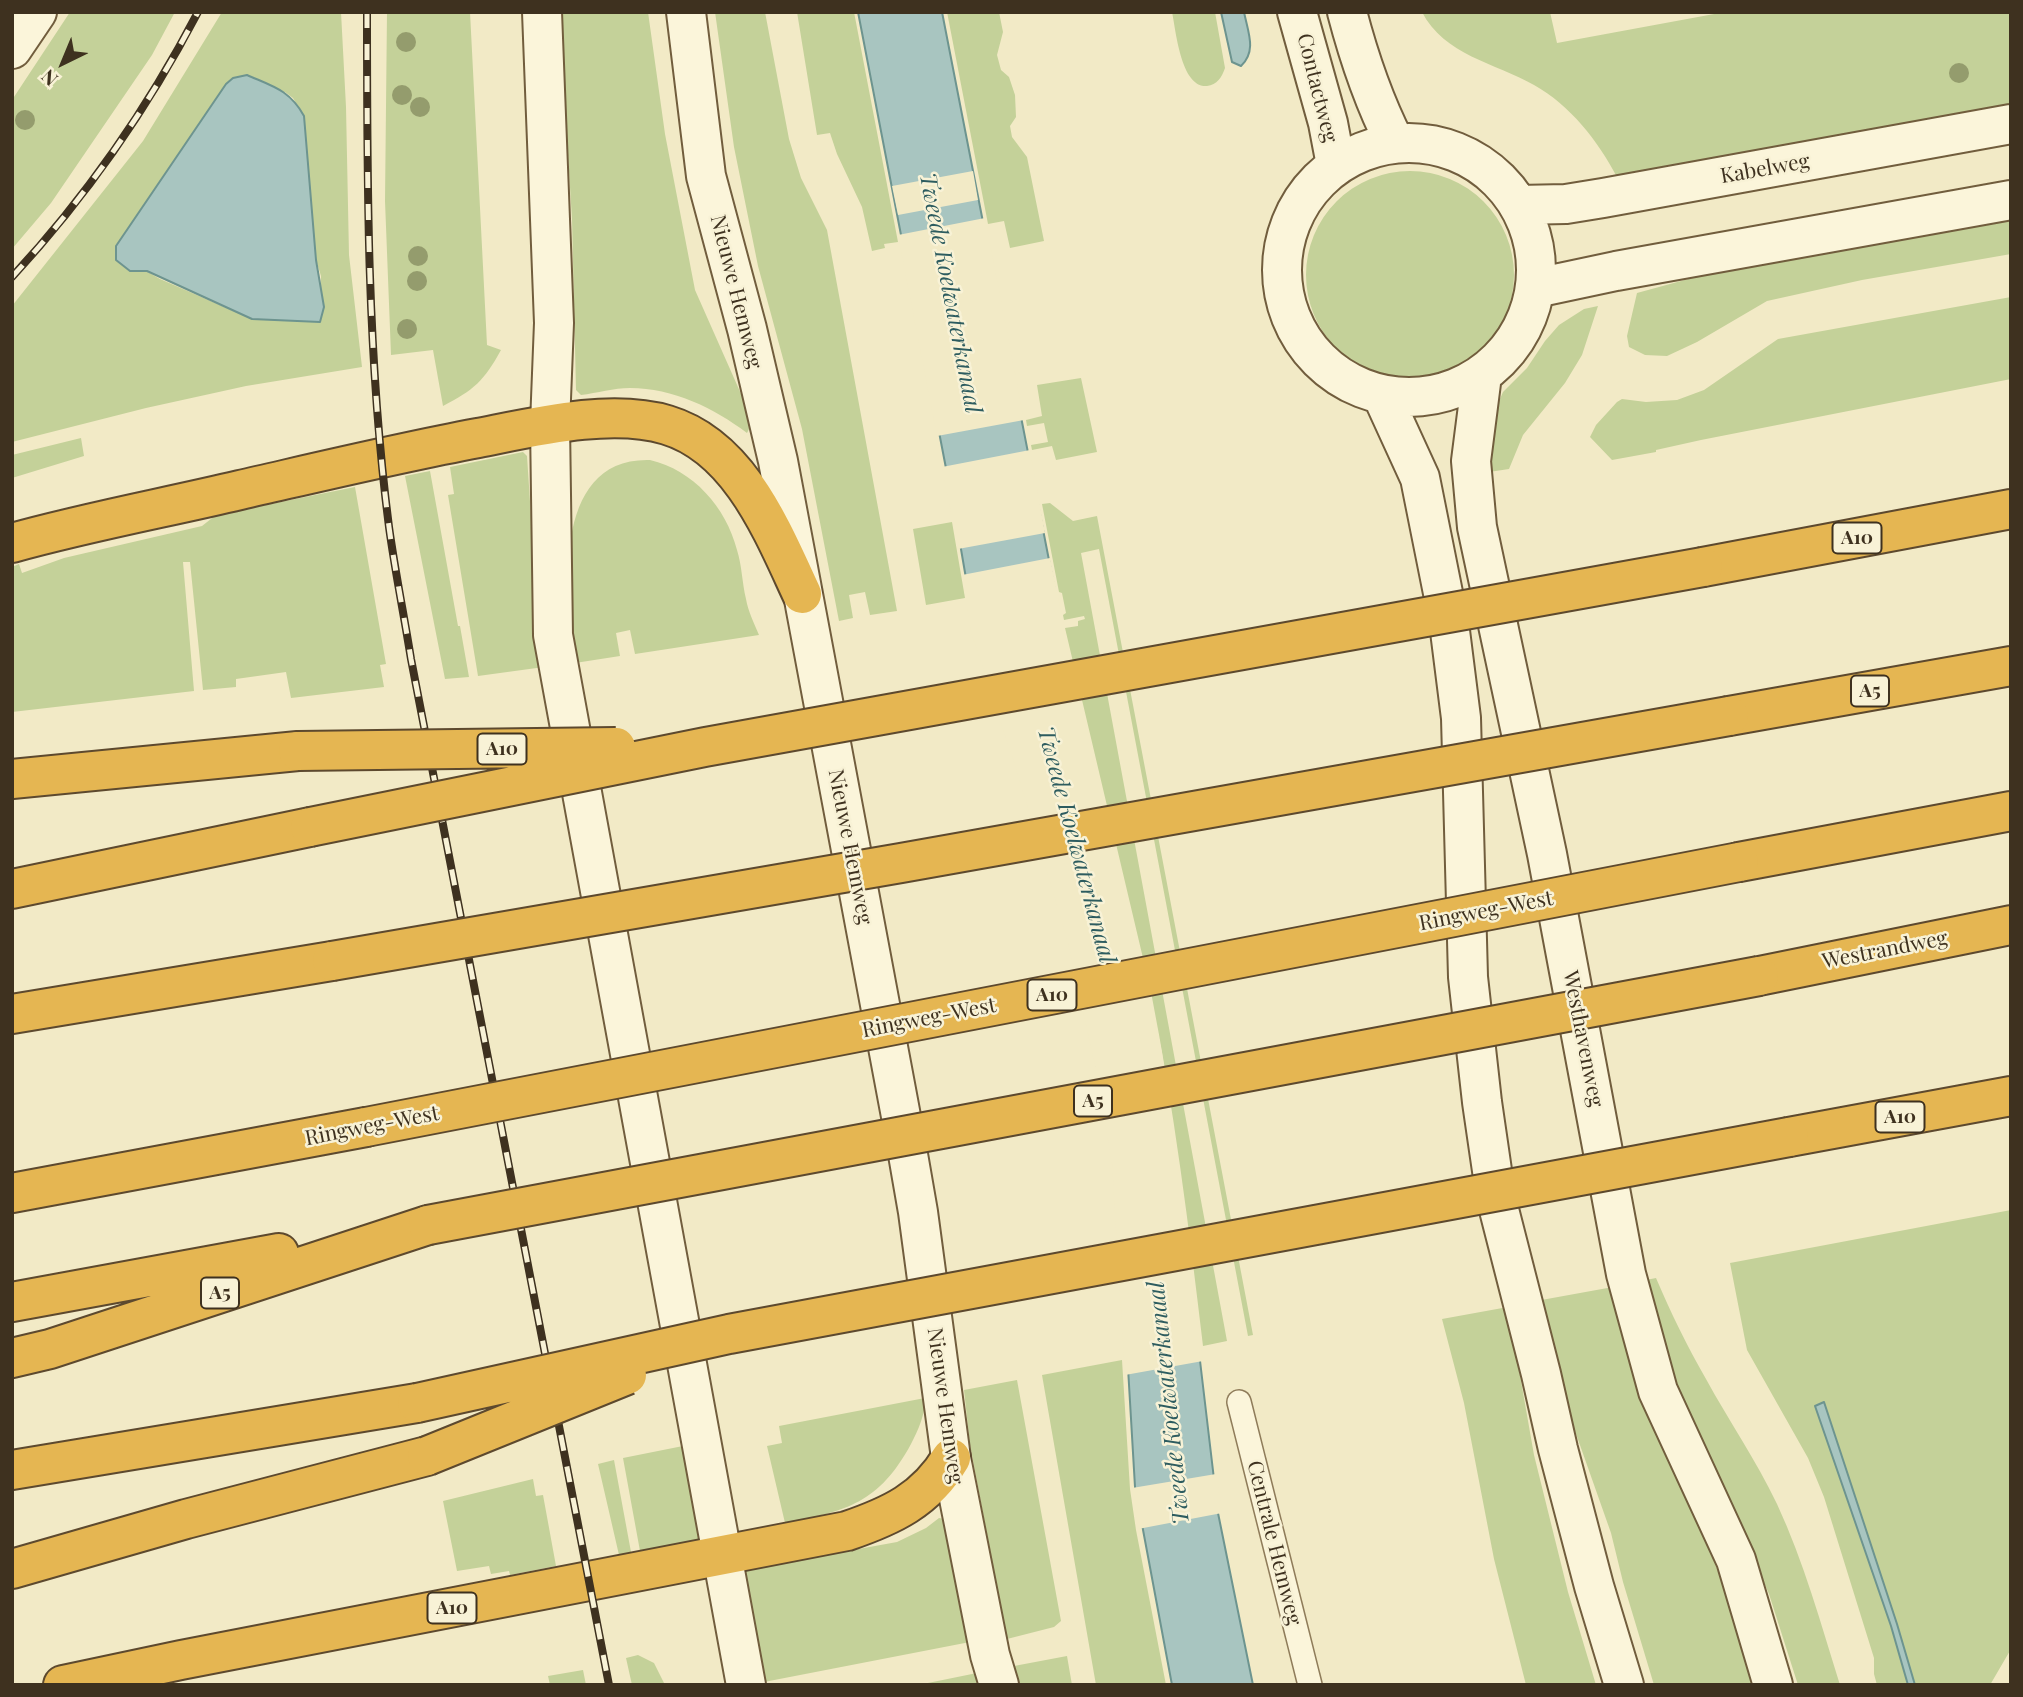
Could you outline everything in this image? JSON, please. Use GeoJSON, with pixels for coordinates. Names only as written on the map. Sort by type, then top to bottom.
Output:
{"type":"FeatureCollection","features":[{"type":"Feature","properties":{"kind":"highway"},"geometry":{"type":"LineString","coordinates":[[12,543],[395,454],[550,424],[627,418],[668,425],[715,453],[768,520],[802,594]]}},
{"type":"Feature","properties":{"kind":"highway","name":"A10"},"geometry":{"type":"LineString","coordinates":[[12,889],[705,747],[2011,509]]}},
{"type":"Feature","properties":{"kind":"highway","name":"A5"},"geometry":{"type":"LineString","coordinates":[[12,1014],[888,866],[2011,666]]}},
{"type":"Feature","properties":{"kind":"highway","name":"A10"},"geometry":{"type":"LineString","coordinates":[[12,779],[298,751],[705,747]]}},
{"type":"Feature","properties":{"kind":"highway","name":"Ringweg-West"},"geometry":{"type":"LineString","coordinates":[[12,1193],[366,1128],[2011,811]]}},
{"type":"Feature","properties":{"kind":"highway","name":"Westrandweg"},"geometry":{"type":"LineString","coordinates":[[428,1225],[1759,976],[2011,925]]}},
{"type":"Feature","properties":{"kind":"highway","name":"A10"},"geometry":{"type":"LineString","coordinates":[[12,1470],[417,1403],[729,1334],[2011,1096]]}},
{"type":"Feature","properties":{"kind":"highway","name":"A5"},"geometry":{"type":"LineString","coordinates":[[12,1302],[428,1225]]}},
{"type":"Feature","properties":{"kind":"highway","name":"A5"},"geometry":{"type":"LineString","coordinates":[[12,1358],[50,1349],[428,1225]]}},
{"type":"Feature","properties":{"kind":"highway","name":"A10"},"geometry":{"type":"LineString","coordinates":[[12,1569],[427,1456],[729,1334]]}},
{"type":"Feature","properties":{"kind":"highway","name":"A10"},"geometry":{"type":"LineString","coordinates":[[63,1685],[846,1531],[884,1518],[916,1499],[940,1477],[951,1458]]}},
{"type":"Feature","properties":{"kind":"street"},"geometry":{"type":"LineString","coordinates":[[12,49],[37,12]]}},
{"type":"Feature","properties":{"kind":"street"},"geometry":{"type":"LineString","coordinates":[[542,12],[554,323],[550,424],[553,635],[746,1685]]}},
{"type":"Feature","properties":{"kind":"street","name":"Nieuwe Hemweg"},"geometry":{"type":"LineString","coordinates":[[686,12],[706,176],[747,329],[778,461],[918,1212],[951,1458],[990,1655],[999,1685]]}},
{"type":"Feature","properties":{"kind":"street","name":"Contactweg"},"geometry":{"type":"LineString","coordinates":[[1297,12],[1328,123],[1336,165]]}},
{"type":"Feature","properties":{"kind":"street"},"geometry":{"type":"LineString","coordinates":[[1346,12],[1375,105],[1395,143]]}},
{"type":"Feature","properties":{"kind":"street","name":"Kabelweg"},"geometry":{"type":"LineString","coordinates":[[1518,205],[1566,204],[1603,198],[2011,124]]}},
{"type":"Feature","properties":{"kind":"street"},"geometry":{"type":"LineString","coordinates":[[1395,143],[1424,143],[1452,150],[1478,162],[1500,181],[1518,205],[1530,231],[1536,259],[1536,288],[1526,321],[1508,351],[1482,375],[1451,391],[1417,398],[1382,395],[1350,383],[1323,364],[1302,340],[1287,310],[1281,278],[1283,245],[1293,214],[1311,187],[1336,165],[1364,150],[1395,143]]}},
{"type":"Feature","properties":{"kind":"street"},"geometry":{"type":"LineString","coordinates":[[1536,288],[1616,271],[2011,200]]}},
{"type":"Feature","properties":{"kind":"street","name":"Westhavenweg"},"geometry":{"type":"LineString","coordinates":[[1482,375],[1471,461],[1477,527],[1549,867],[1626,1274],[1658,1391],[1735,1560],[1773,1685]]}},
{"type":"Feature","properties":{"kind":"street"},"geometry":{"type":"LineString","coordinates":[[1382,395],[1420,478],[1449,622],[1461,718],[1468,977],[1496,1198],[1594,1586],[1624,1685]]}},
{"type":"Feature","properties":{"kind":"lane","name":"Centrale Hemweg"},"geometry":{"type":"LineString","coordinates":[[1239,1402],[1310,1685]]}},
{"type":"Feature","properties":{"kind":"green space"},"geometry":{"type":"Polygon","coordinates":[[[70,12],[175,12],[152,55],[51,203],[12,249],[12,100],[70,12]]]}},
{"type":"Feature","properties":{"kind":"green space"},"geometry":{"type":"Polygon","coordinates":[[[222,12],[341,12],[349,255],[362,367],[246,386],[12,442],[12,306],[143,141],[222,12]],[[226,84],[116,246],[160,279],[252,319],[320,321],[321,276],[316,260],[304,116],[293,98],[285,92],[226,84]]]}},
{"type":"Feature","properties":{"kind":"green space"},"geometry":{"type":"Polygon","coordinates":[[[387,12],[470,12],[487,345],[501,350],[477,384],[443,406],[433,350],[391,355],[385,201],[387,12]]]}},
{"type":"Feature","properties":{"kind":"green space"},"geometry":{"type":"Polygon","coordinates":[[[559,12],[648,12],[665,134],[695,290],[753,421],[747,433],[707,408],[662,392],[624,388],[581,395],[576,390],[572,219],[559,12]]]}},
{"type":"Feature","properties":{"kind":"green space"},"geometry":{"type":"Polygon","coordinates":[[[715,12],[765,12],[789,139],[801,178],[827,230],[897,611],[870,615],[865,592],[849,595],[853,618],[839,621],[802,429],[758,266],[734,147],[715,12]]]}},
{"type":"Feature","properties":{"kind":"green space"},"geometry":{"type":"Polygon","coordinates":[[[797,12],[854,12],[898,242],[884,244],[885,248],[872,251],[862,207],[830,133],[817,135],[797,12]]]}},
{"type":"Feature","properties":{"kind":"green space"},"geometry":{"type":"Polygon","coordinates":[[[947,12],[999,12],[1003,32],[997,55],[1001,70],[1009,77],[1015,95],[1016,117],[1010,126],[1012,137],[1027,157],[1044,241],[1010,248],[1004,221],[988,224],[947,12]]]}},
{"type":"Feature","properties":{"kind":"green space"},"geometry":{"type":"Polygon","coordinates":[[[1172,12],[1215,12],[1225,68],[1214,84],[1198,84],[1191,78],[1181,57],[1172,12]]]}},
{"type":"Feature","properties":{"kind":"green space"},"geometry":{"type":"Polygon","coordinates":[[[1422,12],[1550,12],[1557,43],[1725,12],[2011,12],[2011,110],[1617,177],[1592,137],[1571,113],[1534,85],[1457,48],[1432,27],[1422,12]]]}},
{"type":"Feature","properties":{"kind":"green space"},"geometry":{"type":"Polygon","coordinates":[[[1410,171],[1450,179],[1483,202],[1506,235],[1514,275],[1506,315],[1483,348],[1450,371],[1410,379],[1370,371],[1337,348],[1314,315],[1306,275],[1314,235],[1337,202],[1370,179],[1410,171]]]}},
{"type":"Feature","properties":{"kind":"green space"},"geometry":{"type":"Polygon","coordinates":[[[2011,215],[2011,254],[1862,280],[1767,301],[1697,342],[1667,356],[1645,355],[1629,347],[1627,336],[1637,293],[1703,275],[2011,215]]]}},
{"type":"Feature","properties":{"kind":"green space"},"geometry":{"type":"Polygon","coordinates":[[[2011,297],[2011,379],[1612,460],[1590,437],[1596,425],[1622,399],[1646,402],[1677,400],[1704,390],[1778,339],[2011,297]]]}},
{"type":"Feature","properties":{"kind":"green space"},"geometry":{"type":"Polygon","coordinates":[[[1598,306],[1582,355],[1565,383],[1523,435],[1509,469],[1489,472],[1493,415],[1503,392],[1527,368],[1559,325],[1584,309],[1598,306]]]}},
{"type":"Feature","properties":{"kind":"green space"},"geometry":{"type":"Polygon","coordinates":[[[1081,378],[1097,452],[1056,460],[1052,446],[1032,450],[1031,445],[1048,442],[1044,423],[1027,426],[1026,420],[1042,416],[1037,385],[1081,378]]]}},
{"type":"Feature","properties":{"kind":"green space"},"geometry":{"type":"Polygon","coordinates":[[[81,438],[84,456],[12,478],[12,455],[81,438]]]}},
{"type":"Feature","properties":{"kind":"green space"},"geometry":{"type":"Polygon","coordinates":[[[523,452],[527,456],[538,622],[544,667],[478,676],[448,495],[454,494],[450,467],[523,452]]]}},
{"type":"Feature","properties":{"kind":"green space"},"geometry":{"type":"Polygon","coordinates":[[[650,460],[680,472],[694,482],[706,493],[725,519],[737,550],[747,604],[759,635],[635,654],[630,630],[616,633],[620,656],[575,663],[568,603],[568,569],[571,536],[580,506],[595,481],[618,465],[650,460]]]}},
{"type":"Feature","properties":{"kind":"green space"},"geometry":{"type":"Polygon","coordinates":[[[430,471],[469,677],[445,679],[405,476],[430,471]]]}},
{"type":"Feature","properties":{"kind":"green space"},"geometry":{"type":"Polygon","coordinates":[[[355,487],[386,664],[380,665],[384,687],[291,698],[286,672],[236,679],[236,687],[203,690],[190,562],[183,562],[194,691],[12,712],[12,567],[19,564],[22,573],[64,558],[202,526],[216,515],[355,487]]]}},
{"type":"Feature","properties":{"kind":"green space"},"geometry":{"type":"Polygon","coordinates":[[[1050,503],[1073,521],[1097,516],[1253,1335],[1248,1336],[1099,549],[1081,553],[1227,1341],[1203,1346],[1180,1168],[1151,992],[1065,628],[1078,626],[1078,621],[1085,619],[1084,616],[1064,620],[1063,615],[1066,613],[1062,593],[1059,592],[1042,504],[1050,503]]]}},
{"type":"Feature","properties":{"kind":"green space"},"geometry":{"type":"Polygon","coordinates":[[[952,522],[965,598],[926,605],[913,529],[952,522]]]}},
{"type":"Feature","properties":{"kind":"green space"},"geometry":{"type":"Polygon","coordinates":[[[2011,1210],[2011,1649],[1990,1685],[1915,1685],[1823,1402],[1815,1406],[1891,1626],[1908,1685],[1877,1685],[1874,1658],[1824,1497],[1808,1458],[1747,1350],[1730,1263],[2011,1210]]]}},
{"type":"Feature","properties":{"kind":"green space"},"geometry":{"type":"Polygon","coordinates":[[[1656,1278],[1692,1354],[1760,1472],[1787,1526],[1840,1685],[1798,1685],[1769,1594],[1666,1363],[1641,1281],[1656,1278]]]}},
{"type":"Feature","properties":{"kind":"green space"},"geometry":{"type":"Polygon","coordinates":[[[1613,1287],[1689,1499],[1734,1611],[1756,1685],[1654,1685],[1611,1533],[1569,1414],[1536,1301],[1613,1287]]]}},
{"type":"Feature","properties":{"kind":"green space"},"geometry":{"type":"Polygon","coordinates":[[[1508,1307],[1534,1455],[1568,1592],[1596,1685],[1526,1685],[1494,1559],[1464,1403],[1442,1319],[1508,1307]]]}},
{"type":"Feature","properties":{"kind":"green space"},"geometry":{"type":"Polygon","coordinates":[[[1122,1360],[1130,1489],[1166,1685],[1096,1685],[1042,1375],[1122,1360]]]}},
{"type":"Feature","properties":{"kind":"green space"},"geometry":{"type":"Polygon","coordinates":[[[1017,1380],[1061,1621],[1054,1627],[1007,1639],[970,1445],[964,1390],[1017,1380]]]}},
{"type":"Feature","properties":{"kind":"green space"},"geometry":{"type":"Polygon","coordinates":[[[925,1398],[919,1427],[887,1480],[873,1492],[844,1508],[785,1523],[767,1446],[782,1443],[779,1426],[925,1398]]]}},
{"type":"Feature","properties":{"kind":"green space"},"geometry":{"type":"Polygon","coordinates":[[[683,1446],[700,1539],[640,1551],[623,1458],[683,1446]]]}},
{"type":"Feature","properties":{"kind":"green space"},"geometry":{"type":"Polygon","coordinates":[[[614,1460],[631,1552],[619,1555],[598,1464],[614,1460]]]}},
{"type":"Feature","properties":{"kind":"green space"},"geometry":{"type":"Polygon","coordinates":[[[533,1479],[536,1496],[543,1495],[556,1566],[510,1575],[509,1571],[491,1574],[489,1566],[457,1571],[443,1501],[533,1479]]]}},
{"type":"Feature","properties":{"kind":"green space"},"geometry":{"type":"Polygon","coordinates":[[[939,1518],[944,1519],[970,1642],[764,1682],[743,1570],[897,1542],[926,1528],[939,1518]]]}},
{"type":"Feature","properties":{"kind":"green space"},"geometry":{"type":"Polygon","coordinates":[[[638,1655],[654,1663],[665,1685],[632,1685],[626,1658],[638,1655]]]}},
{"type":"Feature","properties":{"kind":"green space"},"geometry":{"type":"Polygon","coordinates":[[[1067,1656],[1072,1685],[1019,1685],[1014,1666],[1067,1656]]]}},
{"type":"Feature","properties":{"kind":"green space"},"geometry":{"type":"Polygon","coordinates":[[[583,1670],[586,1685],[550,1685],[548,1676],[583,1670]]]}},
{"type":"Feature","properties":{"kind":"green space"},"geometry":{"type":"Polygon","coordinates":[[[977,1673],[981,1685],[918,1685],[977,1673]]]}},
{"type":"Feature","properties":{"kind":"water","name":"Tweede Koelwaterkanaal"},"geometry":{"type":"Polygon","coordinates":[[[858,12],[942,12],[1192,1293],[1218,1513],[1253,1685],[1172,1685],[1135,1487],[1116,1163],[1072,941],[975,631],[858,12]]]}},
{"type":"Feature","properties":{"kind":"water"},"geometry":{"type":"Polygon","coordinates":[[[1221,12],[1244,12],[1250,48],[1241,66],[1232,62],[1221,12]]]}},
{"type":"Feature","properties":{"kind":"water"},"geometry":{"type":"Polygon","coordinates":[[[247,75],[272,86],[293,100],[304,116],[316,260],[324,307],[320,322],[252,319],[147,271],[130,271],[116,260],[116,246],[226,84],[233,78],[247,75]]]}},
{"type":"Feature","properties":{"kind":"water"},"geometry":{"type":"Polygon","coordinates":[[[1824,1402],[1915,1685],[1908,1685],[1891,1626],[1815,1406],[1824,1402]]]}},
{"type":"Feature","properties":{"kind":"pier"},"geometry":{"type":"Polygon","coordinates":[[[973,171],[978,200],[898,215],[892,186],[973,171]]]}},
{"type":"Feature","properties":{"kind":"pier"},"geometry":{"type":"Polygon","coordinates":[[[985,218],[1024,420],[937,436],[898,235],[985,218]]]}},
{"type":"Feature","properties":{"kind":"pier"},"geometry":{"type":"Polygon","coordinates":[[[1030,450],[1045,533],[958,549],[942,467],[1030,450]]]}},
{"type":"Feature","properties":{"kind":"pier"},"geometry":{"type":"Polygon","coordinates":[[[1050,558],[1162,1053],[1203,1361],[1125,1375],[1112,1163],[1095,1066],[1068,942],[1015,765],[971,632],[962,575],[1050,558]]]}},
{"type":"Feature","properties":{"kind":"pier"},"geometry":{"type":"Polygon","coordinates":[[[1216,1474],[1222,1513],[1138,1529],[1132,1488],[1216,1474]]]}},
{"type":"Feature","properties":{"kind":"railway"},"geometry":{"type":"LineString","coordinates":[[12,277],[65,215],[114,150],[158,83],[198,12]]}},
{"type":"Feature","properties":{"kind":"railway"},"geometry":{"type":"LineString","coordinates":[[367,12],[372,335],[391,544],[609,1685]]}}]}
